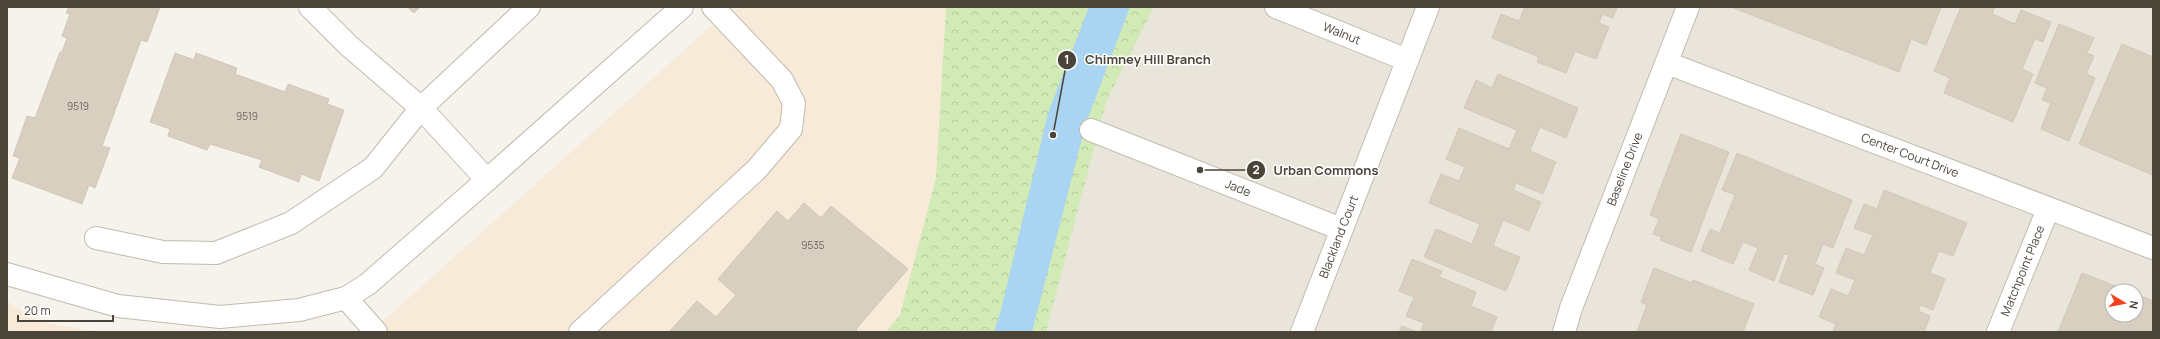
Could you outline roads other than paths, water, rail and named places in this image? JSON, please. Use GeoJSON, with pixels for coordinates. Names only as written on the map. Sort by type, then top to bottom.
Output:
{"type":"FeatureCollection","features":[{"type":"Feature","properties":{"kind":"street"},"geometry":{"type":"LineString","coordinates":[[310,7],[348,45],[422,108],[487,180]]}},
{"type":"Feature","properties":{"kind":"street"},"geometry":{"type":"LineString","coordinates":[[96,238],[163,252],[216,253],[290,224],[373,168],[422,108],[529,7]]}},
{"type":"Feature","properties":{"kind":"street"},"geometry":{"type":"LineString","coordinates":[[7,274],[118,306],[220,317],[299,310],[346,298],[368,284],[682,7]]}},
{"type":"Feature","properties":{"kind":"street"},"geometry":{"type":"LineString","coordinates":[[580,332],[757,169],[791,129],[794,103],[782,80],[713,7]]}},
{"type":"Feature","properties":{"kind":"street","name":"Walnut"},"geometry":{"type":"LineString","coordinates":[[1276,7],[1407,60]]}},
{"type":"Feature","properties":{"kind":"street","name":"Blackland Court"},"geometry":{"type":"LineString","coordinates":[[1302,332],[1428,7]]}},
{"type":"Feature","properties":{"kind":"street","name":"Baseline Drive"},"geometry":{"type":"LineString","coordinates":[[1564,332],[1571,308],[1688,7]]}},
{"type":"Feature","properties":{"kind":"street","name":"Center Court Drive"},"geometry":{"type":"LineString","coordinates":[[1667,62],[2153,248]]}},
{"type":"Feature","properties":{"kind":"street","name":"Jade"},"geometry":{"type":"LineString","coordinates":[[1091,130],[1341,229]]}},
{"type":"Feature","properties":{"kind":"street","name":"Matchpoint Place"},"geometry":{"type":"LineString","coordinates":[[1998,332],[2048,209]]}},
{"type":"Feature","properties":{"kind":"street"},"geometry":{"type":"LineString","coordinates":[[346,298],[376,332]]}},
{"type":"Feature","properties":{"kind":"water"},"geometry":{"type":"Polygon","coordinates":[[[1089,7],[1130,7],[1086,123],[1032,332],[994,332],[1001,310],[1048,113],[1089,7]]]}},
{"type":"Feature","properties":{"kind":"place","name":"Chimney Hill Branch"},"geometry":{"type":"Point","coordinates":[1053,135]}},
{"type":"Feature","properties":{"kind":"place","name":"Urban Commons"},"geometry":{"type":"Point","coordinates":[1200,170]}}]}
